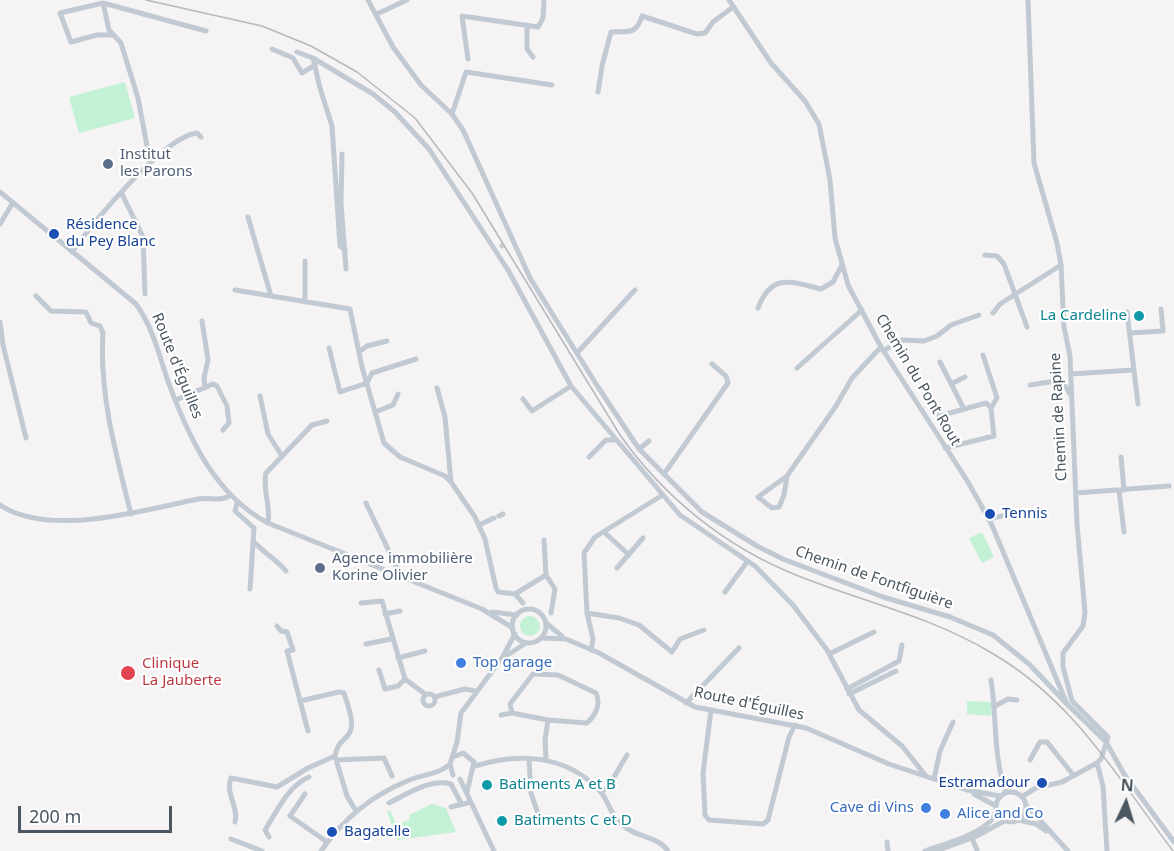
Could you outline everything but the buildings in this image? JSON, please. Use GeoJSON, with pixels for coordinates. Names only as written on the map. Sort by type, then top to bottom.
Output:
{"type":"FeatureCollection","features":[{"type":"Feature","properties":{"kind":"street"},"geometry":{"type":"LineString","coordinates":[[86,0],[90,6]]}},
{"type":"Feature","properties":{"kind":"street","name":"Chemin de Fontfiguière"},"geometry":{"type":"LineString","coordinates":[[368,0],[393,47],[421,85],[452,114],[482,169],[530,278],[639,449],[702,512],[757,546],[883,597],[950,617],[993,635],[1029,664],[1067,704]]}},
{"type":"Feature","properties":{"kind":"street"},"geometry":{"type":"LineString","coordinates":[[377,14],[407,0]]}},
{"type":"Feature","properties":{"kind":"street"},"geometry":{"type":"LineString","coordinates":[[468,59],[462,16],[538,27],[543,18],[544,0]]}},
{"type":"Feature","properties":{"kind":"street","name":"Chemin du Pont Rout"},"geometry":{"type":"LineString","coordinates":[[729,0],[771,63],[805,101],[819,124],[830,180],[833,227],[848,285],[882,349],[988,519],[1067,704],[1107,742]]}},
{"type":"Feature","properties":{"kind":"street","name":"Chemin de Rapine"},"geometry":{"type":"LineString","coordinates":[[1028,0],[1034,163],[1061,265],[1064,327],[1070,356],[1076,493],[1085,612],[1083,626],[1063,654],[1064,667],[1072,700],[1108,737],[1107,742]]}},
{"type":"Feature","properties":{"kind":"street"},"geometry":{"type":"LineString","coordinates":[[103,3],[109,30],[121,43],[138,98],[150,162]]}},
{"type":"Feature","properties":{"kind":"street"},"geometry":{"type":"LineString","coordinates":[[113,35],[97,35],[71,42],[60,14],[103,3],[206,31]]}},
{"type":"Feature","properties":{"kind":"street"},"geometry":{"type":"LineString","coordinates":[[598,92],[611,32],[634,31],[642,16],[697,34],[705,33],[713,21],[733,7]]}},
{"type":"Feature","properties":{"kind":"street"},"geometry":{"type":"LineString","coordinates":[[527,25],[527,49],[533,57]]}},
{"type":"Feature","properties":{"kind":"street"},"geometry":{"type":"LineString","coordinates":[[272,49],[293,58],[302,73],[314,61]]}},
{"type":"Feature","properties":{"kind":"street"},"geometry":{"type":"LineString","coordinates":[[297,52],[373,94],[395,112],[429,149],[446,171],[508,270],[571,386],[680,515],[755,566],[793,605],[829,654],[848,692],[864,716],[902,746],[926,777]]}},
{"type":"Feature","properties":{"kind":"street"},"geometry":{"type":"LineString","coordinates":[[314,61],[332,126],[340,246],[345,250]]}},
{"type":"Feature","properties":{"kind":"street"},"geometry":{"type":"LineString","coordinates":[[452,114],[466,72],[552,85]]}},
{"type":"Feature","properties":{"kind":"street"},"geometry":{"type":"LineString","coordinates":[[72,252],[158,154],[189,134],[197,134],[201,137]]}},
{"type":"Feature","properties":{"kind":"street"},"geometry":{"type":"LineString","coordinates":[[342,154],[341,203],[346,269]]}},
{"type":"Feature","properties":{"kind":"street","name":"Route d'Éguilles"},"geometry":{"type":"LineString","coordinates":[[0,192],[14,206],[127,294],[142,312],[152,331],[176,400],[209,470],[237,503],[268,523],[491,612],[513,628]]}},
{"type":"Feature","properties":{"kind":"street"},"geometry":{"type":"LineString","coordinates":[[122,194],[143,237],[145,294]]}},
{"type":"Feature","properties":{"kind":"street"},"geometry":{"type":"LineString","coordinates":[[0,224],[14,206]]}},
{"type":"Feature","properties":{"kind":"street"},"geometry":{"type":"LineString","coordinates":[[248,217],[271,296]]}},
{"type":"Feature","properties":{"kind":"street"},"geometry":{"type":"LineString","coordinates":[[506,243],[512,239]]}},
{"type":"Feature","properties":{"kind":"street"},"geometry":{"type":"LineString","coordinates":[[495,251],[500,247]]}},
{"type":"Feature","properties":{"kind":"street"},"geometry":{"type":"LineString","coordinates":[[984,255],[997,256],[1004,264],[1027,327]]}},
{"type":"Feature","properties":{"kind":"street"},"geometry":{"type":"LineString","coordinates":[[305,261],[305,302]]}},
{"type":"Feature","properties":{"kind":"street"},"geometry":{"type":"LineString","coordinates":[[758,308],[775,283],[782,280],[821,289],[832,282],[842,265]]}},
{"type":"Feature","properties":{"kind":"street"},"geometry":{"type":"LineString","coordinates":[[993,313],[1000,304],[1016,296],[1061,265]]}},
{"type":"Feature","properties":{"kind":"street"},"geometry":{"type":"LineString","coordinates":[[235,290],[350,309],[359,352],[384,443],[391,450],[445,476],[451,482],[479,525],[485,539],[498,592],[515,594],[546,575]]}},
{"type":"Feature","properties":{"kind":"street"},"geometry":{"type":"LineString","coordinates":[[577,353],[635,290]]}},
{"type":"Feature","properties":{"kind":"street"},"geometry":{"type":"LineString","coordinates":[[36,296],[51,311],[86,312],[91,323],[100,326],[103,333],[104,388],[112,442],[131,514]]}},
{"type":"Feature","properties":{"kind":"street"},"geometry":{"type":"LineString","coordinates":[[1130,333],[1163,331],[1161,309]]}},
{"type":"Feature","properties":{"kind":"street"},"geometry":{"type":"LineString","coordinates":[[797,368],[862,310]]}},
{"type":"Feature","properties":{"kind":"street"},"geometry":{"type":"LineString","coordinates":[[1127,312],[1138,404]]}},
{"type":"Feature","properties":{"kind":"street"},"geometry":{"type":"LineString","coordinates":[[787,476],[784,495],[779,507],[772,508],[758,496],[787,476],[836,406],[852,378],[882,349],[903,340],[924,341],[937,336],[951,325],[979,315]]}},
{"type":"Feature","properties":{"kind":"street"},"geometry":{"type":"LineString","coordinates":[[202,321],[208,360],[204,378],[205,388]]}},
{"type":"Feature","properties":{"kind":"street"},"geometry":{"type":"LineString","coordinates":[[0,322],[3,345],[26,438]]}},
{"type":"Feature","properties":{"kind":"street"},"geometry":{"type":"LineString","coordinates":[[359,352],[367,346],[387,341]]}},
{"type":"Feature","properties":{"kind":"street"},"geometry":{"type":"LineString","coordinates":[[329,348],[340,392],[367,383],[372,373],[416,359]]}},
{"type":"Feature","properties":{"kind":"street"},"geometry":{"type":"LineString","coordinates":[[945,448],[994,436],[991,408],[997,398],[983,355]]}},
{"type":"Feature","properties":{"kind":"street"},"geometry":{"type":"LineString","coordinates":[[940,363],[964,409]]}},
{"type":"Feature","properties":{"kind":"street"},"geometry":{"type":"LineString","coordinates":[[664,474],[728,382],[726,376],[712,364]]}},
{"type":"Feature","properties":{"kind":"street"},"geometry":{"type":"LineString","coordinates":[[1071,374],[1133,370]]}},
{"type":"Feature","properties":{"kind":"street"},"geometry":{"type":"LineString","coordinates":[[951,384],[965,377]]}},
{"type":"Feature","properties":{"kind":"street"},"geometry":{"type":"LineString","coordinates":[[1030,385],[1062,380],[1072,399]]}},
{"type":"Feature","properties":{"kind":"street"},"geometry":{"type":"LineString","coordinates":[[176,400],[213,384],[217,386],[227,406],[229,423],[223,430]]}},
{"type":"Feature","properties":{"kind":"street"},"geometry":{"type":"LineString","coordinates":[[523,399],[532,411],[571,386]]}},
{"type":"Feature","properties":{"kind":"street"},"geometry":{"type":"LineString","coordinates":[[437,388],[445,417],[451,482]]}},
{"type":"Feature","properties":{"kind":"street"},"geometry":{"type":"LineString","coordinates":[[375,412],[393,405],[398,394]]}},
{"type":"Feature","properties":{"kind":"street"},"geometry":{"type":"LineString","coordinates":[[260,396],[268,434],[282,456]]}},
{"type":"Feature","properties":{"kind":"street"},"geometry":{"type":"LineString","coordinates":[[925,398],[939,416],[986,404],[991,408]]}},
{"type":"Feature","properties":{"kind":"street"},"geometry":{"type":"LineString","coordinates":[[268,523],[269,513],[264,482],[266,473],[312,425],[327,422]]}},
{"type":"Feature","properties":{"kind":"street"},"geometry":{"type":"LineString","coordinates":[[589,457],[606,440],[616,440]]}},
{"type":"Feature","properties":{"kind":"street"},"geometry":{"type":"LineString","coordinates":[[639,449],[650,441]]}},
{"type":"Feature","properties":{"kind":"street"},"geometry":{"type":"LineString","coordinates":[[1121,457],[1124,532]]}},
{"type":"Feature","properties":{"kind":"street"},"geometry":{"type":"LineString","coordinates":[[1076,493],[1169,486]]}},
{"type":"Feature","properties":{"kind":"street"},"geometry":{"type":"LineString","coordinates":[[591,650],[593,639],[587,613],[584,554],[595,537],[661,495]]}},
{"type":"Feature","properties":{"kind":"street"},"geometry":{"type":"LineString","coordinates":[[0,505],[23,515],[59,520],[131,514],[197,499],[222,500],[229,496]]}},
{"type":"Feature","properties":{"kind":"street"},"geometry":{"type":"LineString","coordinates":[[237,503],[235,511],[254,528],[250,589]]}},
{"type":"Feature","properties":{"kind":"street"},"geometry":{"type":"LineString","coordinates":[[366,503],[396,566],[396,574]]}},
{"type":"Feature","properties":{"kind":"street"},"geometry":{"type":"LineString","coordinates":[[988,519],[1021,512]]}},
{"type":"Feature","properties":{"kind":"street"},"geometry":{"type":"LineString","coordinates":[[479,525],[499,516]]}},
{"type":"Feature","properties":{"kind":"street"},"geometry":{"type":"LineString","coordinates":[[604,532],[627,553]]}},
{"type":"Feature","properties":{"kind":"street"},"geometry":{"type":"LineString","coordinates":[[617,568],[627,553],[642,538]]}},
{"type":"Feature","properties":{"kind":"street"},"geometry":{"type":"LineString","coordinates":[[544,540],[546,575],[555,589],[551,613]]}},
{"type":"Feature","properties":{"kind":"street"},"geometry":{"type":"LineString","coordinates":[[253,541],[286,571]]}},
{"type":"Feature","properties":{"kind":"street"},"geometry":{"type":"LineString","coordinates":[[725,592],[747,562]]}},
{"type":"Feature","properties":{"kind":"street"},"geometry":{"type":"LineString","coordinates":[[502,658],[526,643],[542,638],[546,623],[538,612],[530,609],[515,594]]}},
{"type":"Feature","properties":{"kind":"street"},"geometry":{"type":"LineString","coordinates":[[361,603],[382,601],[391,639],[405,679],[422,695],[434,700]]}},
{"type":"Feature","properties":{"kind":"street"},"geometry":{"type":"LineString","coordinates":[[321,851],[356,811],[395,786],[441,770],[450,764],[457,742],[461,713],[502,658],[514,634],[513,628],[523,603]]}},
{"type":"Feature","properties":{"kind":"street"},"geometry":{"type":"LineString","coordinates":[[519,613],[530,609]]}},
{"type":"Feature","properties":{"kind":"street"},"geometry":{"type":"LineString","coordinates":[[385,614],[400,611]]}},
{"type":"Feature","properties":{"kind":"street","name":"Route d'Éguilles"},"geometry":{"type":"LineString","coordinates":[[491,612],[519,613]]}},
{"type":"Feature","properties":{"kind":"street"},"geometry":{"type":"LineString","coordinates":[[587,613],[619,618],[639,625],[672,652],[681,639],[704,630]]}},
{"type":"Feature","properties":{"kind":"street","name":"Route d'Éguilles"},"geometry":{"type":"LineString","coordinates":[[546,623],[566,639],[591,650],[687,703],[711,710],[795,725],[875,759],[926,777],[967,790],[1003,794]]}},
{"type":"Feature","properties":{"kind":"street"},"geometry":{"type":"LineString","coordinates":[[277,626],[281,631],[287,632],[290,639],[293,650],[287,651],[308,731]]}},
{"type":"Feature","properties":{"kind":"street"},"geometry":{"type":"LineString","coordinates":[[829,654],[874,632]]}},
{"type":"Feature","properties":{"kind":"street"},"geometry":{"type":"LineString","coordinates":[[514,634],[526,643]]}},
{"type":"Feature","properties":{"kind":"street","name":"Route d'Éguilles"},"geometry":{"type":"LineString","coordinates":[[542,638],[566,639]]}},
{"type":"Feature","properties":{"kind":"street"},"geometry":{"type":"LineString","coordinates":[[366,644],[391,639]]}},
{"type":"Feature","properties":{"kind":"street"},"geometry":{"type":"LineString","coordinates":[[848,692],[899,661],[902,645]]}},
{"type":"Feature","properties":{"kind":"street"},"geometry":{"type":"LineString","coordinates":[[687,703],[740,648]]}},
{"type":"Feature","properties":{"kind":"street"},"geometry":{"type":"LineString","coordinates":[[398,658],[425,651]]}},
{"type":"Feature","properties":{"kind":"street"},"geometry":{"type":"LineString","coordinates":[[379,670],[385,689],[398,686],[405,679]]}},
{"type":"Feature","properties":{"kind":"street"},"geometry":{"type":"LineString","coordinates":[[848,692],[896,670]]}},
{"type":"Feature","properties":{"kind":"street"},"geometry":{"type":"LineString","coordinates":[[501,715],[512,713],[548,720],[587,723],[597,709],[596,693],[558,675],[533,674],[510,704],[512,713]]}},
{"type":"Feature","properties":{"kind":"street"},"geometry":{"type":"LineString","coordinates":[[925,851],[982,828],[994,818],[1003,794],[998,772],[995,706],[991,680]]}},
{"type":"Feature","properties":{"kind":"street"},"geometry":{"type":"LineString","coordinates":[[422,695],[427,706],[434,700],[465,689],[476,691]]}},
{"type":"Feature","properties":{"kind":"street"},"geometry":{"type":"LineString","coordinates":[[300,701],[339,692],[344,693],[352,723],[350,732],[338,742],[335,758],[347,796],[356,811]]}},
{"type":"Feature","properties":{"kind":"street"},"geometry":{"type":"LineString","coordinates":[[995,706],[1008,699],[1017,700]]}},
{"type":"Feature","properties":{"kind":"street"},"geometry":{"type":"LineString","coordinates":[[711,710],[703,772],[705,815],[710,820],[763,824],[768,820],[775,788],[795,725]]}},
{"type":"Feature","properties":{"kind":"street"},"geometry":{"type":"LineString","coordinates":[[546,759],[545,740],[548,720]]}},
{"type":"Feature","properties":{"kind":"street"},"geometry":{"type":"LineString","coordinates":[[934,779],[940,751],[953,722]]}},
{"type":"Feature","properties":{"kind":"street"},"geometry":{"type":"LineString","coordinates":[[457,742],[463,753],[486,763]]}},
{"type":"Feature","properties":{"kind":"street"},"geometry":{"type":"LineString","coordinates":[[1030,760],[1040,742],[1047,742],[1074,776]]}},
{"type":"Feature","properties":{"kind":"street"},"geometry":{"type":"LineString","coordinates":[[1023,796],[1036,788],[1074,776],[1097,763],[1101,759],[1107,742]]}},
{"type":"Feature","properties":{"kind":"street"},"geometry":{"type":"LineString","coordinates":[[1107,742],[1124,774],[1174,842]]}},
{"type":"Feature","properties":{"kind":"street"},"geometry":{"type":"LineString","coordinates":[[453,757],[463,753]]}},
{"type":"Feature","properties":{"kind":"street"},"geometry":{"type":"LineString","coordinates":[[601,792],[608,788],[627,755]]}},
{"type":"Feature","properties":{"kind":"street"},"geometry":{"type":"LineString","coordinates":[[467,792],[470,776],[475,766],[472,757]]}},
{"type":"Feature","properties":{"kind":"street"},"geometry":{"type":"LineString","coordinates":[[235,822],[237,815],[229,792],[231,778],[277,787],[308,768],[335,758],[384,758],[392,776]]}},
{"type":"Feature","properties":{"kind":"street"},"geometry":{"type":"LineString","coordinates":[[529,759],[531,794],[539,817]]}},
{"type":"Feature","properties":{"kind":"street"},"geometry":{"type":"LineString","coordinates":[[475,766],[486,763],[546,759],[579,771],[601,792],[613,817],[629,830],[655,840],[668,851]]}},
{"type":"Feature","properties":{"kind":"street"},"geometry":{"type":"LineString","coordinates":[[1097,763],[1103,786],[1107,851]]}},
{"type":"Feature","properties":{"kind":"street"},"geometry":{"type":"LineString","coordinates":[[450,764],[453,775]]}},
{"type":"Feature","properties":{"kind":"street"},"geometry":{"type":"LineString","coordinates":[[441,770],[459,779],[494,851]]}},
{"type":"Feature","properties":{"kind":"street"},"geometry":{"type":"LineString","coordinates":[[459,779],[470,776]]}},
{"type":"Feature","properties":{"kind":"street"},"geometry":{"type":"LineString","coordinates":[[269,837],[266,830],[297,782],[309,777]]}},
{"type":"Feature","properties":{"kind":"street"},"geometry":{"type":"LineString","coordinates":[[416,777],[420,788]]}},
{"type":"Feature","properties":{"kind":"street"},"geometry":{"type":"LineString","coordinates":[[389,803],[420,788],[437,783],[451,784],[460,803]]}},
{"type":"Feature","properties":{"kind":"street","name":"Route d'Éguilles"},"geometry":{"type":"LineString","coordinates":[[967,790],[996,808]]}},
{"type":"Feature","properties":{"kind":"street"},"geometry":{"type":"LineString","coordinates":[[1003,794],[1015,792],[1023,796],[1027,806],[1068,851]]}},
{"type":"Feature","properties":{"kind":"street"},"geometry":{"type":"LineString","coordinates":[[290,816],[305,795]]}},
{"type":"Feature","properties":{"kind":"street"},"geometry":{"type":"LineString","coordinates":[[451,807],[471,802]]}},
{"type":"Feature","properties":{"kind":"street"},"geometry":{"type":"LineString","coordinates":[[1019,820],[1025,814],[1027,806]]}},
{"type":"Feature","properties":{"kind":"street"},"geometry":{"type":"LineString","coordinates":[[996,808],[1006,821]]}},
{"type":"Feature","properties":{"kind":"street"},"geometry":{"type":"LineString","coordinates":[[279,809],[327,842]]}},
{"type":"Feature","properties":{"kind":"street"},"geometry":{"type":"LineString","coordinates":[[936,851],[972,838],[998,822],[1006,821],[1019,820],[1036,824],[1055,837]]}},
{"type":"Feature","properties":{"kind":"street"},"geometry":{"type":"LineString","coordinates":[[972,838],[977,850]]}},
{"type":"Feature","properties":{"kind":"street"},"geometry":{"type":"LineString","coordinates":[[231,840],[262,851]]}},
{"type":"Feature","properties":{"kind":"street"},"geometry":{"type":"LineString","coordinates":[[887,842],[888,851]]}},
{"type":"Feature","properties":{"kind":"green space"},"geometry":{"type":"Polygon","coordinates":[[[125,82],[135,118],[79,133],[69,97],[125,82]]]}},
{"type":"Feature","properties":{"kind":"green space"},"geometry":{"type":"Polygon","coordinates":[[[982,532],[994,557],[982,563],[969,538],[982,532]]]}},
{"type":"Feature","properties":{"kind":"green space"},"geometry":{"type":"Polygon","coordinates":[[[530,616],[537,619],[540,626],[537,633],[530,636],[523,633],[520,626],[523,619],[530,616]]]}},
{"type":"Feature","properties":{"kind":"green space"},"geometry":{"type":"Polygon","coordinates":[[[967,701],[992,702],[991,716],[967,714],[967,701]]]}},
{"type":"Feature","properties":{"kind":"green space"},"geometry":{"type":"Polygon","coordinates":[[[432,804],[446,808],[456,832],[397,840],[387,811],[390,811],[397,825],[410,819],[409,815],[432,804]]]}},
{"type":"Feature","properties":{"kind":"tunnel"},"geometry":{"type":"LineString","coordinates":[[500,247],[506,243]]}},
{"type":"Feature","properties":{"kind":"railway"},"geometry":{"type":"LineString","coordinates":[[146,0],[262,26],[311,46],[357,72],[415,118],[472,193],[620,435],[637,458],[676,499],[744,550],[796,575],[943,628],[967,639],[1020,671],[1046,693],[1092,742],[1173,851]]}},
{"type":"Feature","properties":{"kind":"place","name":"Institut les Parons"},"geometry":{"type":"Point","coordinates":[108,164]}},
{"type":"Feature","properties":{"kind":"place","name":"Résidence du Pey Blanc"},"geometry":{"type":"Point","coordinates":[54,234]}},
{"type":"Feature","properties":{"kind":"place","name":"La Cardeline"},"geometry":{"type":"Point","coordinates":[1139,316]}},
{"type":"Feature","properties":{"kind":"place","name":"Tennis"},"geometry":{"type":"Point","coordinates":[990,514]}},
{"type":"Feature","properties":{"kind":"place","name":"Agence immobilière Korine Olivier"},"geometry":{"type":"Point","coordinates":[320,568]}},
{"type":"Feature","properties":{"kind":"place","name":"Top garage"},"geometry":{"type":"Point","coordinates":[461,663]}},
{"type":"Feature","properties":{"kind":"place","name":"Clinique La Jauberte"},"geometry":{"type":"Point","coordinates":[128,673]}},
{"type":"Feature","properties":{"kind":"place","name":"Estramadour"},"geometry":{"type":"Point","coordinates":[1042,783]}},
{"type":"Feature","properties":{"kind":"place","name":"Batiments A et B"},"geometry":{"type":"Point","coordinates":[487,785]}},
{"type":"Feature","properties":{"kind":"place","name":"Cave di Vins"},"geometry":{"type":"Point","coordinates":[926,808]}},
{"type":"Feature","properties":{"kind":"place","name":"Alice and Co"},"geometry":{"type":"Point","coordinates":[945,814]}},
{"type":"Feature","properties":{"kind":"place","name":"Batiments C et D"},"geometry":{"type":"Point","coordinates":[502,821]}},
{"type":"Feature","properties":{"kind":"place","name":"Bagatelle"},"geometry":{"type":"Point","coordinates":[332,832]}}]}
